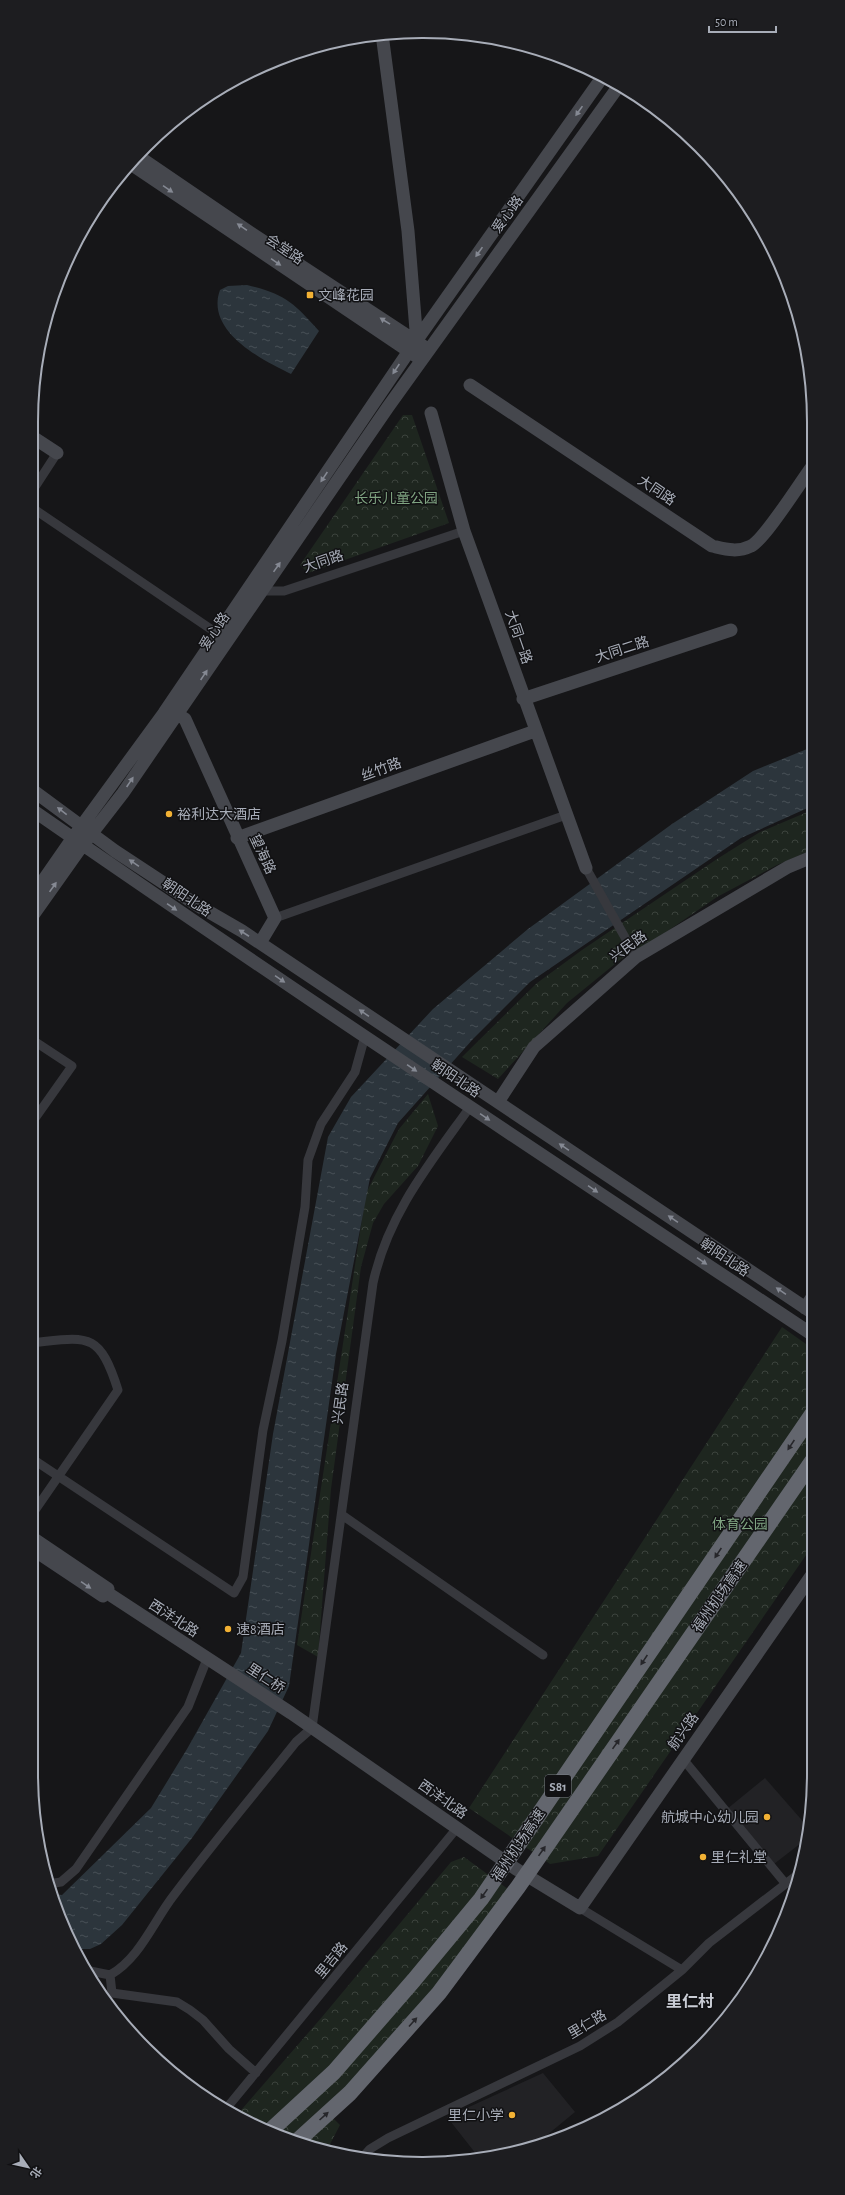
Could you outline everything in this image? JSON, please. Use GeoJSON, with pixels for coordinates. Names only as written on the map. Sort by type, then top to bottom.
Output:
{"type":"FeatureCollection","features":[{"type":"Feature","properties":{"kind":"highway","name":"福州机场高速"},"geometry":{"type":"LineString","coordinates":[[274,2127],[334,2072],[414,1980],[481,1899],[807,1422]]}},
{"type":"Feature","properties":{"kind":"highway","name":"福州机场高速"},"geometry":{"type":"LineString","coordinates":[[302,2138],[350,2093],[439,1993],[518,1887],[807,1469]]}},
{"type":"Feature","properties":{"kind":"main road"},"geometry":{"type":"LineString","coordinates":[[383,40],[408,231],[413,346],[426,355]]}},
{"type":"Feature","properties":{"kind":"main road","name":"爱心路"},"geometry":{"type":"LineString","coordinates":[[38,906],[77,842],[81,826],[160,719],[413,346],[599,81]]}},
{"type":"Feature","properties":{"kind":"main road","name":"爱心路"},"geometry":{"type":"LineString","coordinates":[[38,889],[77,842],[92,835],[177,714],[260,591],[426,355],[616,90]]}},
{"type":"Feature","properties":{"kind":"main road","name":"会堂路"},"geometry":{"type":"LineString","coordinates":[[139,163],[258,238],[413,346]]}},
{"type":"Feature","properties":{"kind":"main road","name":"大同路"},"geometry":{"type":"LineString","coordinates":[[470,385],[712,546],[732,551],[751,546],[766,530],[807,474]]}},
{"type":"Feature","properties":{"kind":"main road","name":"大同一路"},"geometry":{"type":"LineString","coordinates":[[432,413],[464,531],[535,731],[586,868]]}},
{"type":"Feature","properties":{"kind":"main road"},"geometry":{"type":"LineString","coordinates":[[38,440],[58,453]]}},
{"type":"Feature","properties":{"kind":"main road","name":"大同二路"},"geometry":{"type":"LineString","coordinates":[[524,699],[731,630]]}},
{"type":"Feature","properties":{"kind":"main road","name":"望海路"},"geometry":{"type":"LineString","coordinates":[[177,714],[185,719],[237,838],[275,918]]}},
{"type":"Feature","properties":{"kind":"main road","name":"丝竹路"},"geometry":{"type":"LineString","coordinates":[[237,838],[535,731]]}},
{"type":"Feature","properties":{"kind":"main road","name":"朝阳北路"},"geometry":{"type":"LineString","coordinates":[[38,794],[92,835],[196,905],[260,943],[807,1309]]}},
{"type":"Feature","properties":{"kind":"main road","name":"朝阳北路"},"geometry":{"type":"LineString","coordinates":[[38,815],[470,1107],[807,1331]]}},
{"type":"Feature","properties":{"kind":"main road","name":"兴民路"},"geometry":{"type":"LineString","coordinates":[[498,1102],[534,1047],[636,957],[788,867],[807,859]]}},
{"type":"Feature","properties":{"kind":"main road"},"geometry":{"type":"LineString","coordinates":[[260,943],[275,918]]}},
{"type":"Feature","properties":{"kind":"main road","name":"西洋北路"},"geometry":{"type":"LineString","coordinates":[[38,1542],[105,1592]]}},
{"type":"Feature","properties":{"kind":"main road","name":"西洋北路"},"geometry":{"type":"LineString","coordinates":[[38,1552],[105,1592],[225,1670]]}},
{"type":"Feature","properties":{"kind":"main road","name":"航兴路"},"geometry":{"type":"LineString","coordinates":[[580,1908],[807,1582]]}},
{"type":"Feature","properties":{"kind":"main road","name":"里仁桥"},"geometry":{"type":"LineString","coordinates":[[225,1670],[291,1713]]}},
{"type":"Feature","properties":{"kind":"main road","name":"西洋北路"},"geometry":{"type":"LineString","coordinates":[[291,1713],[516,1869],[580,1908]]}},
{"type":"Feature","properties":{"kind":"street"},"geometry":{"type":"LineString","coordinates":[[38,483],[58,453]]}},
{"type":"Feature","properties":{"kind":"street"},"geometry":{"type":"LineString","coordinates":[[38,512],[218,634]]}},
{"type":"Feature","properties":{"kind":"street","name":"大同路"},"geometry":{"type":"LineString","coordinates":[[260,591],[284,591],[464,531]]}},
{"type":"Feature","properties":{"kind":"street"},"geometry":{"type":"LineString","coordinates":[[275,918],[566,815]]}},
{"type":"Feature","properties":{"kind":"street"},"geometry":{"type":"LineString","coordinates":[[586,868],[636,957]]}},
{"type":"Feature","properties":{"kind":"street"},"geometry":{"type":"LineString","coordinates":[[38,1463],[234,1593],[243,1577],[264,1430],[282,1341],[305,1207],[308,1160],[321,1124],[355,1072],[365,1036]]}},
{"type":"Feature","properties":{"kind":"street"},"geometry":{"type":"LineString","coordinates":[[38,1044],[72,1066],[38,1114]]}},
{"type":"Feature","properties":{"kind":"street","name":"兴民路"},"geometry":{"type":"LineString","coordinates":[[312,1728],[373,1283],[379,1255],[409,1194],[470,1107]]}},
{"type":"Feature","properties":{"kind":"street"},"geometry":{"type":"LineString","coordinates":[[38,1342],[78,1338],[89,1341],[104,1354],[118,1390],[38,1506]]}},
{"type":"Feature","properties":{"kind":"street"},"geometry":{"type":"LineString","coordinates":[[342,1515],[543,1655]]}},
{"type":"Feature","properties":{"kind":"street"},"geometry":{"type":"LineString","coordinates":[[54,1883],[61,1882],[76,1869],[188,1707],[208,1659]]}},
{"type":"Feature","properties":{"kind":"street"},"geometry":{"type":"LineString","coordinates":[[94,1972],[110,1975],[121,1969],[133,1956],[173,1896],[296,1742],[312,1728]]}},
{"type":"Feature","properties":{"kind":"street"},"geometry":{"type":"LineString","coordinates":[[683,1759],[785,1883]]}},
{"type":"Feature","properties":{"kind":"street","name":"里吉路"},"geometry":{"type":"LineString","coordinates":[[229,2105],[457,1828]]}},
{"type":"Feature","properties":{"kind":"street","name":"里仁路"},"geometry":{"type":"LineString","coordinates":[[366,2153],[370,2149],[388,2138],[580,2046],[618,2022],[682,1970],[709,1943],[792,1878]]}},
{"type":"Feature","properties":{"kind":"street"},"geometry":{"type":"LineString","coordinates":[[580,1908],[682,1970]]}},
{"type":"Feature","properties":{"kind":"street"},"geometry":{"type":"LineString","coordinates":[[110,1975],[112,1993],[177,2002],[190,2010],[203,2020],[229,2050],[256,2073]]}},
{"type":"Feature","properties":{"kind":"shaded area","name":"航城中心幼儿园"},"geometry":{"type":"Polygon","coordinates":[[[765,1778],[804,1823],[801,1843],[774,1864],[727,1809],[765,1778]]]}},
{"type":"Feature","properties":{"kind":"shaded area","name":"里仁小学"},"geometry":{"type":"Polygon","coordinates":[[[543,2073],[575,2112],[544,2138],[498,2150],[476,2154],[447,2117],[543,2073]]]}},
{"type":"Feature","properties":{"kind":"green space","name":"长乐儿童公园"},"geometry":{"type":"Polygon","coordinates":[[[403,415],[412,415],[449,523],[308,573],[300,565],[403,415]]]}},
{"type":"Feature","properties":{"kind":"green space"},"geometry":{"type":"Polygon","coordinates":[[[807,812],[807,852],[777,865],[717,897],[656,939],[621,959],[567,1003],[498,1079],[462,1057],[537,983],[582,950],[717,859],[760,832],[807,812]]]}},
{"type":"Feature","properties":{"kind":"green space"},"geometry":{"type":"Polygon","coordinates":[[[428,1094],[438,1126],[418,1166],[384,1204],[373,1223],[361,1267],[331,1489],[318,1657],[297,1645],[366,1193],[399,1129],[428,1094]]]}},
{"type":"Feature","properties":{"kind":"green space","name":"体育公园"},"geometry":{"type":"Polygon","coordinates":[[[782,1327],[807,1345],[807,1554],[598,1856],[550,1864],[469,1808],[782,1327]]]}},
{"type":"Feature","properties":{"kind":"green space"},"geometry":{"type":"Polygon","coordinates":[[[464,1857],[512,1892],[443,1980],[326,2111],[340,2125],[329,2146],[275,2128],[241,2111],[322,2017],[451,1862],[464,1857]]]}},
{"type":"Feature","properties":{"kind":"water"},"geometry":{"type":"Polygon","coordinates":[[[247,285],[271,292],[288,301],[303,313],[319,331],[291,374],[266,361],[239,342],[228,331],[221,318],[218,305],[220,290],[228,286],[247,285]]]}},
{"type":"Feature","properties":{"kind":"water"},"geometry":{"type":"Polygon","coordinates":[[[807,749],[807,808],[741,838],[530,982],[473,1039],[398,1123],[370,1178],[336,1354],[289,1686],[268,1731],[192,1838],[122,1925],[101,1944],[90,1949],[81,1949],[67,1920],[58,1895],[62,1895],[151,1808],[187,1749],[241,1653],[273,1434],[328,1137],[351,1097],[433,1009],[528,929],[672,824],[753,771],[807,749]]]}},
{"type":"Feature","properties":{"kind":"place","name":"文峰花园"},"geometry":{"type":"Point","coordinates":[310,295]}},
{"type":"Feature","properties":{"kind":"place","name":"裕利达大酒店"},"geometry":{"type":"Point","coordinates":[169,814]}},
{"type":"Feature","properties":{"kind":"place","name":"速8酒店"},"geometry":{"type":"Point","coordinates":[228,1629]}},
{"type":"Feature","properties":{"kind":"place","name":"航城中心幼儿园"},"geometry":{"type":"Point","coordinates":[767,1817]}},
{"type":"Feature","properties":{"kind":"place","name":"里仁礼堂"},"geometry":{"type":"Point","coordinates":[703,1857]}},
{"type":"Feature","properties":{"kind":"place","name":"里仁小学"},"geometry":{"type":"Point","coordinates":[512,2115]}},
{"type":"Feature","properties":{"kind":"district","name":"里仁村"},"geometry":{"type":"Point","coordinates":[690,2001]}}]}
